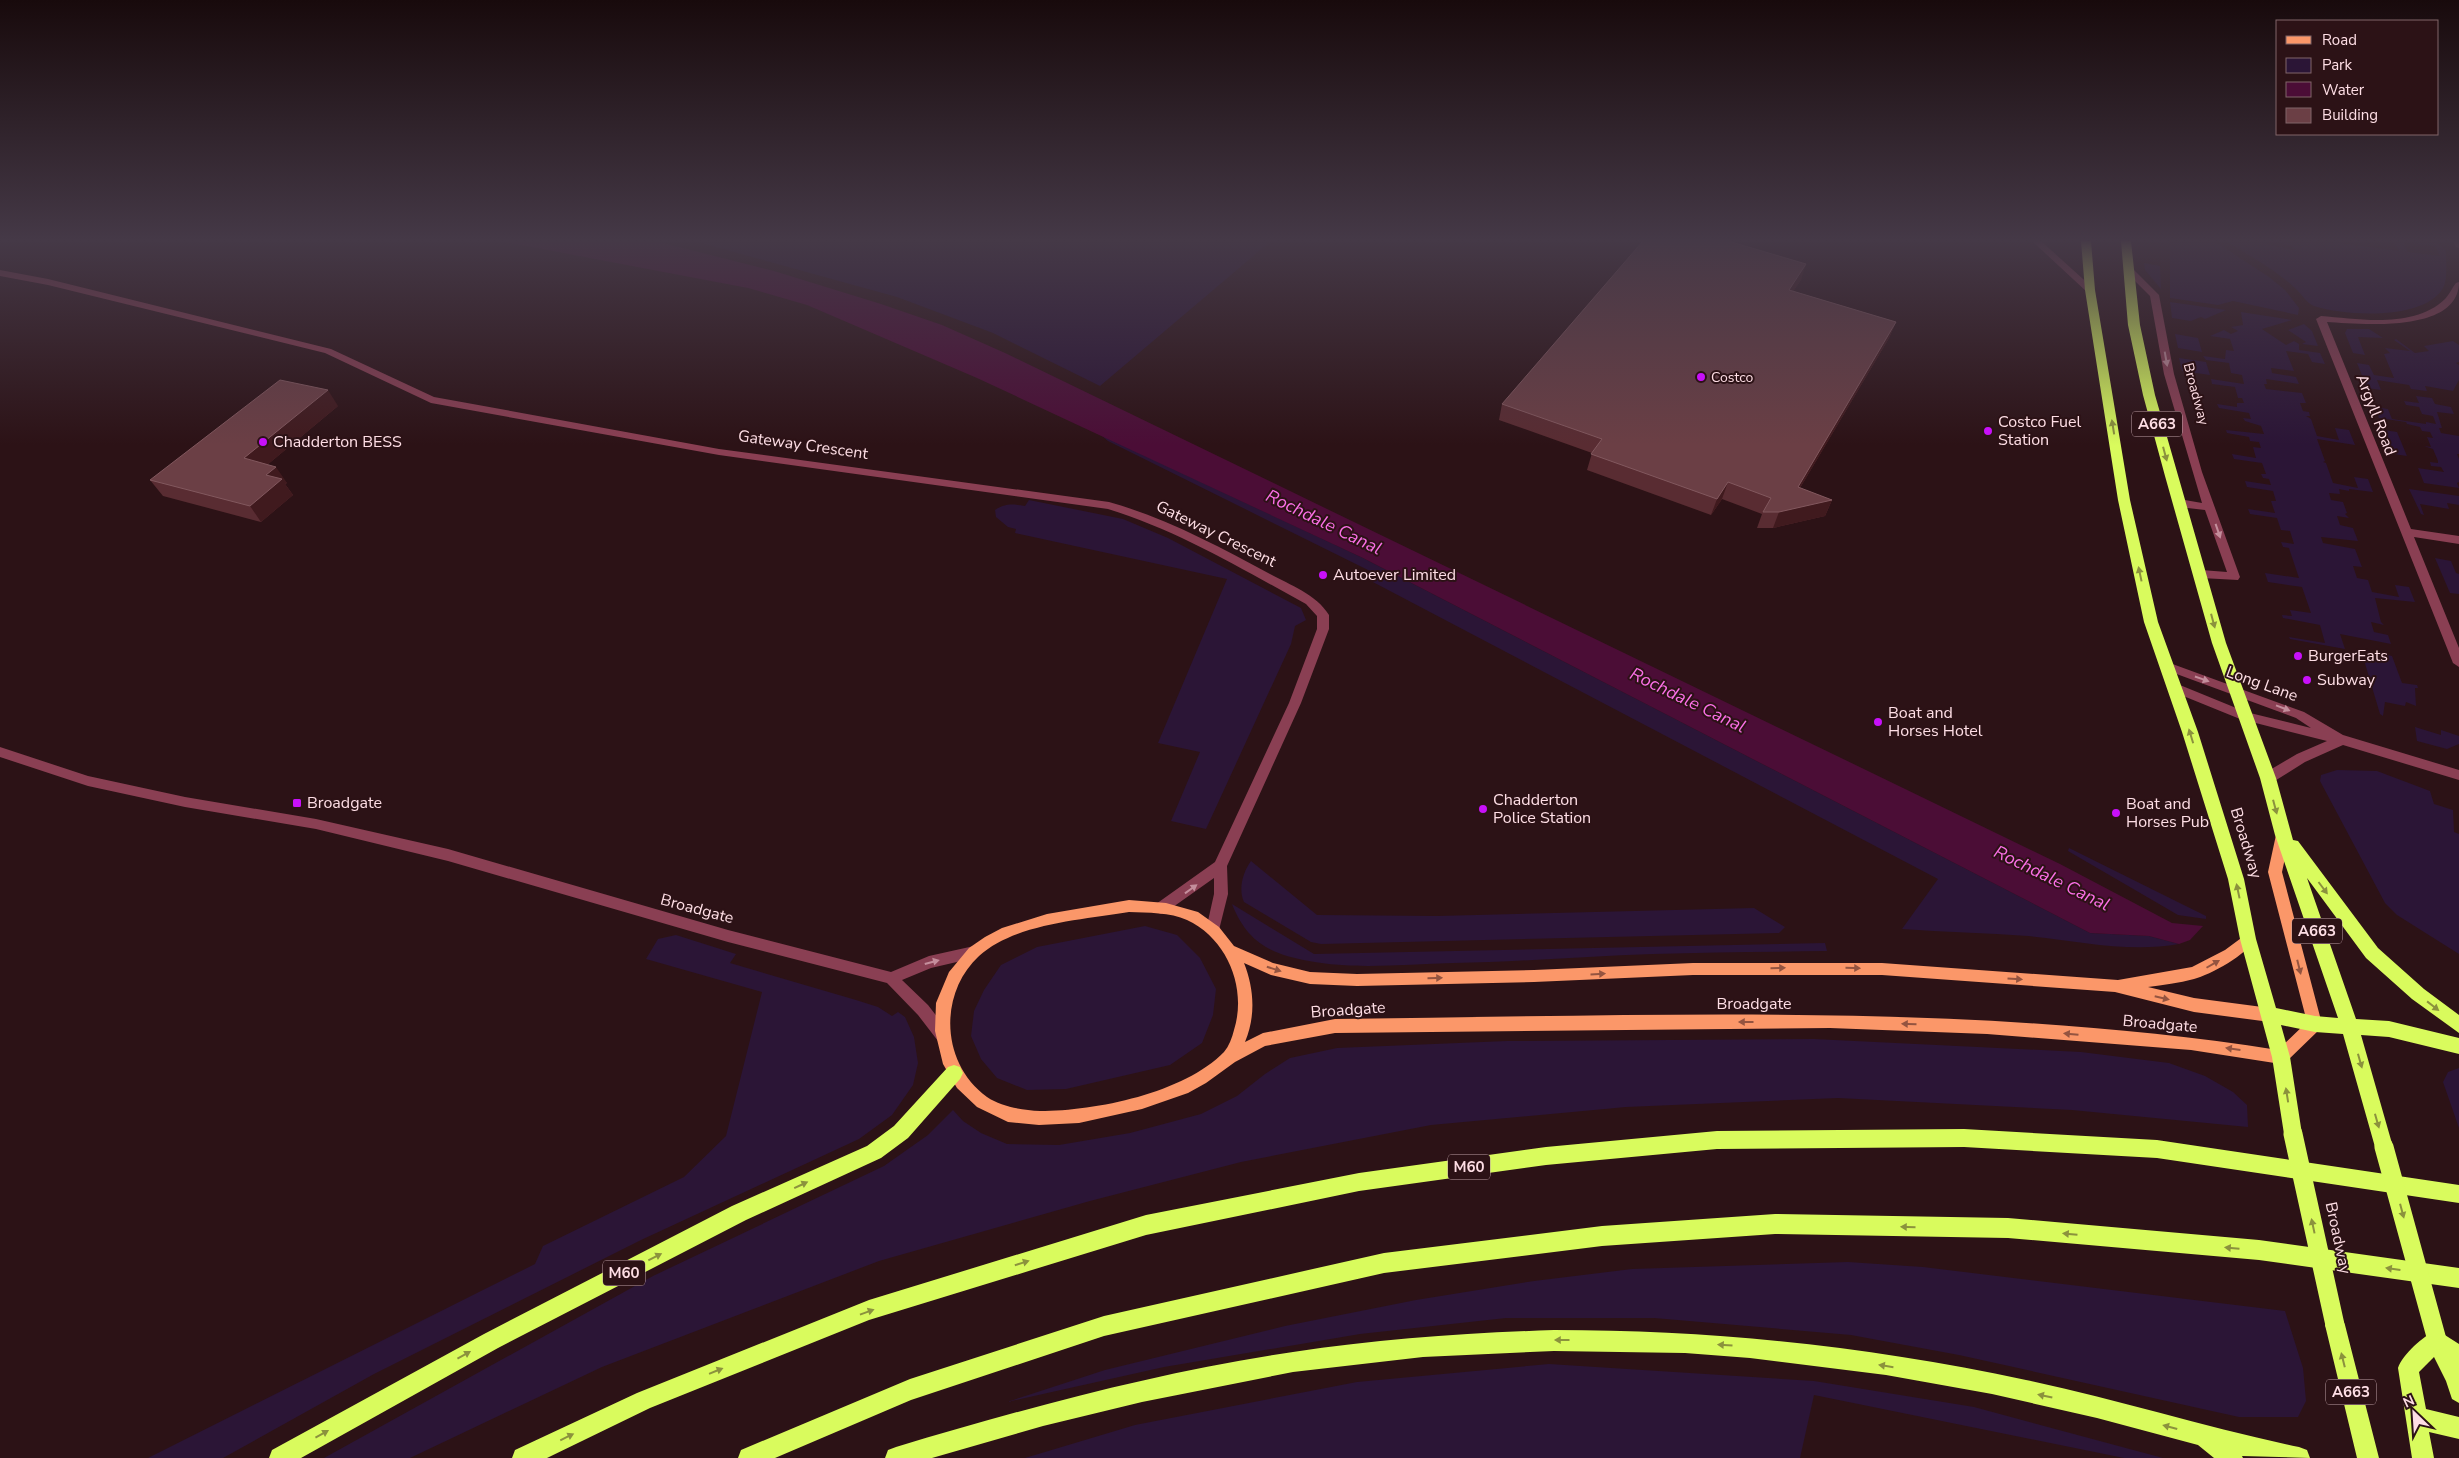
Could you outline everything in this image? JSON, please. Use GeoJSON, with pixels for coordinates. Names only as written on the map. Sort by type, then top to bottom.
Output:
{"type":"FeatureCollection","features":[{"type":"Feature","properties":{"kind":"highway","name":"Broadway"},"geometry":{"type":"LineString","coordinates":[[2093,309],[2124,500],[2151,622],[2176,688],[2236,880],[2248,939],[2281,1056],[2293,1134],[2335,1325],[2368,1458]]}},
{"type":"Feature","properties":{"kind":"highway","name":"A663"},"geometry":{"type":"LineString","coordinates":[[2133,309],[2134,325],[2149,395],[2217,634],[2238,691],[2244,716],[2268,778],[2283,835],[2350,1027],[2437,1340],[2456,1380],[2459,1392]]}},
{"type":"Feature","properties":{"kind":"highway"},"geometry":{"type":"LineString","coordinates":[[2283,835],[2372,952],[2458,1024]]}},
{"type":"Feature","properties":{"kind":"highway"},"geometry":{"type":"LineString","coordinates":[[2270,1015],[2315,1024],[2389,1029],[2451,1044]]}},
{"type":"Feature","properties":{"kind":"highway","name":"M60"},"geometry":{"type":"LineString","coordinates":[[280,1458],[499,1336],[739,1214],[874,1152],[901,1132],[954,1074]]}},
{"type":"Feature","properties":{"kind":"highway","name":"M60"},"geometry":{"type":"LineString","coordinates":[[523,1458],[644,1400],[869,1310],[1146,1225],[1359,1182],[1546,1156],[1717,1140],[1964,1138],[2157,1149],[2459,1194]]}},
{"type":"Feature","properties":{"kind":"highway"},"geometry":{"type":"LineString","coordinates":[[748,1458],[910,1390],[1104,1326],[1384,1263],[1602,1236],[1775,1224],[2008,1228],[2259,1250],[2459,1278]]}},
{"type":"Feature","properties":{"kind":"highway"},"geometry":{"type":"LineString","coordinates":[[896,1458],[1008,1424],[1104,1400],[1293,1362],[1433,1346],[1546,1340],[1668,1341],[1818,1355],[1966,1379],[2093,1406],[2299,1458]]}},
{"type":"Feature","properties":{"kind":"highway"},"geometry":{"type":"LineString","coordinates":[[2424,1458],[2408,1368],[2437,1340],[2459,1357]]}},
{"type":"Feature","properties":{"kind":"highway"},"geometry":{"type":"LineString","coordinates":[[2418,1418],[2459,1428]]}},
{"type":"Feature","properties":{"kind":"highway"},"geometry":{"type":"LineString","coordinates":[[2199,1434],[2232,1458]]}},
{"type":"Feature","properties":{"kind":"main road"},"geometry":{"type":"LineString","coordinates":[[2281,1056],[2315,1024],[2275,872],[2283,835]]}},
{"type":"Feature","properties":{"kind":"main road","name":"Broadgate"},"geometry":{"type":"LineString","coordinates":[[1231,1056],[1247,1013],[1247,997],[1242,974],[1229,950],[1213,930],[1201,920],[1186,913],[1161,908],[1128,906],[1033,924],[1000,935],[974,952],[959,970],[947,992],[941,1015],[946,1056],[954,1074],[965,1088],[996,1112],[1026,1119],[1083,1115],[1169,1093],[1206,1076],[1231,1056],[1263,1040],[1335,1026],[1830,1021],[1997,1028],[2191,1044],[2281,1056]]}},
{"type":"Feature","properties":{"kind":"main road"},"geometry":{"type":"LineString","coordinates":[[2115,986],[2194,973],[2230,954],[2248,939]]}},
{"type":"Feature","properties":{"kind":"main road","name":"Broadgate"},"geometry":{"type":"LineString","coordinates":[[1229,950],[1271,969],[1310,978],[1347,980],[1693,970],[1882,969],[2115,986],[2194,1005],[2270,1015]]}},
{"type":"Feature","properties":{"kind":"street","name":"Gateway Crescent"},"geometry":{"type":"LineString","coordinates":[[158,309],[328,351],[431,400],[719,452],[1109,506],[1139,515],[1200,541],[1310,601],[1323,615],[1323,629],[1295,703],[1220,866],[1221,894],[1213,930]]}},
{"type":"Feature","properties":{"kind":"street","name":"Broadway"},"geometry":{"type":"LineString","coordinates":[[2157,309],[2169,374],[2210,507],[2234,577],[2201,574]]}},
{"type":"Feature","properties":{"kind":"street","name":"Argyll Road"},"geometry":{"type":"LineString","coordinates":[[2439,309],[2424,316],[2385,321],[2321,319],[2457,651],[2459,663]]}},
{"type":"Feature","properties":{"kind":"street"},"geometry":{"type":"LineString","coordinates":[[2179,503],[2210,507]]}},
{"type":"Feature","properties":{"kind":"street"},"geometry":{"type":"LineString","coordinates":[[2408,532],[2459,540]]}},
{"type":"Feature","properties":{"kind":"street","name":"Long Lane"},"geometry":{"type":"LineString","coordinates":[[2167,666],[2306,718],[2342,740]]}},
{"type":"Feature","properties":{"kind":"street","name":"Long Lane"},"geometry":{"type":"LineString","coordinates":[[2176,688],[2244,716],[2342,740],[2459,775]]}},
{"type":"Feature","properties":{"kind":"street"},"geometry":{"type":"LineString","coordinates":[[2268,778],[2301,758],[2342,740]]}},
{"type":"Feature","properties":{"kind":"street","name":"Broadgate"},"geometry":{"type":"LineString","coordinates":[[0,752],[88,781],[185,802],[316,824],[448,855],[710,930],[891,978],[923,1010],[943,1036]]}},
{"type":"Feature","properties":{"kind":"street","name":"Gateway Crescent"},"geometry":{"type":"LineString","coordinates":[[1161,908],[1187,892],[1220,866]]}},
{"type":"Feature","properties":{"kind":"street","name":"Broadgate"},"geometry":{"type":"LineString","coordinates":[[891,978],[929,962],[974,952]]}},
{"type":"Feature","properties":{"kind":"green space"},"geometry":{"type":"Polygon","coordinates":[[[929,309],[1191,309],[1100,386],[993,333],[929,309]]]}},
{"type":"Feature","properties":{"kind":"green space"},"geometry":{"type":"Polygon","coordinates":[[[2171,309],[2226,310],[2205,319],[2201,317],[2191,321],[2172,318],[2171,309]]]}},
{"type":"Feature","properties":{"kind":"green space"},"geometry":{"type":"Polygon","coordinates":[[[2270,309],[2299,309],[2298,315],[2270,309]]]}},
{"type":"Feature","properties":{"kind":"green space"},"geometry":{"type":"Polygon","coordinates":[[[2327,309],[2409,309],[2383,313],[2344,312],[2327,309]]]}},
{"type":"Feature","properties":{"kind":"green space"},"geometry":{"type":"Polygon","coordinates":[[[2241,312],[2292,320],[2262,329],[2286,345],[2294,341],[2299,344],[2299,350],[2320,353],[2325,364],[2312,362],[2308,354],[2286,351],[2294,371],[2271,368],[2272,373],[2296,377],[2299,384],[2266,379],[2267,384],[2264,384],[2266,389],[2302,393],[2306,403],[2300,403],[2303,411],[2309,412],[2310,416],[2306,416],[2311,419],[2317,436],[2339,440],[2335,428],[2349,430],[2355,445],[2317,439],[2325,461],[2323,462],[2326,463],[2333,483],[2358,488],[2354,477],[2368,479],[2373,492],[2339,489],[2340,494],[2329,493],[2331,500],[2343,502],[2347,513],[2345,514],[2349,518],[2337,516],[2340,525],[2353,528],[2358,541],[2321,537],[2323,543],[2355,549],[2362,567],[2353,566],[2357,578],[2368,580],[2372,592],[2399,597],[2395,585],[2409,587],[2415,602],[2375,598],[2381,622],[2384,625],[2371,622],[2374,632],[2388,635],[2391,644],[2340,634],[2345,649],[2290,639],[2289,637],[2325,643],[2320,625],[2283,618],[2282,615],[2292,616],[2290,610],[2311,613],[2302,587],[2268,582],[2265,573],[2299,578],[2289,548],[2283,547],[2281,542],[2294,544],[2290,531],[2281,530],[2277,518],[2250,514],[2248,509],[2275,513],[2271,501],[2276,501],[2273,491],[2247,487],[2245,481],[2271,485],[2269,479],[2263,478],[2261,474],[2266,474],[2262,463],[2234,459],[2232,454],[2256,458],[2253,447],[2261,448],[2259,442],[2250,441],[2249,437],[2227,433],[2226,430],[2264,434],[2261,426],[2245,421],[2243,418],[2251,419],[2249,413],[2219,408],[2217,404],[2237,407],[2237,403],[2244,403],[2242,398],[2238,398],[2235,387],[2212,384],[2211,379],[2244,384],[2242,375],[2231,373],[2229,363],[2206,360],[2203,356],[2225,359],[2226,350],[2234,351],[2230,339],[2210,336],[2224,330],[2231,334],[2238,331],[2231,327],[2243,325],[2241,312]]]}},
{"type":"Feature","properties":{"kind":"green space"},"geometry":{"type":"Polygon","coordinates":[[[2304,324],[2312,331],[2318,346],[2302,344],[2306,342],[2288,330],[2304,324]]]}},
{"type":"Feature","properties":{"kind":"green space"},"geometry":{"type":"Polygon","coordinates":[[[2347,329],[2369,329],[2383,338],[2358,337],[2365,355],[2353,353],[2345,333],[2347,329]]]}},
{"type":"Feature","properties":{"kind":"green space"},"geometry":{"type":"Polygon","coordinates":[[[2175,334],[2198,338],[2202,352],[2178,348],[2175,334]]]}},
{"type":"Feature","properties":{"kind":"green space"},"geometry":{"type":"Polygon","coordinates":[[[2396,339],[2415,353],[2429,351],[2424,346],[2453,341],[2459,345],[2459,362],[2456,363],[2459,365],[2459,380],[2453,391],[2425,386],[2427,391],[2411,389],[2409,385],[2377,380],[2381,390],[2367,388],[2357,363],[2369,365],[2374,375],[2394,378],[2384,354],[2390,353],[2385,348],[2410,351],[2394,340],[2396,339]]]}},
{"type":"Feature","properties":{"kind":"green space"},"geometry":{"type":"Polygon","coordinates":[[[2179,358],[2206,362],[2210,375],[2182,371],[2179,358]]]}},
{"type":"Feature","properties":{"kind":"green space"},"geometry":{"type":"Polygon","coordinates":[[[2416,396],[2432,398],[2435,404],[2451,407],[2454,414],[2437,412],[2442,428],[2439,428],[2441,433],[2459,436],[2459,454],[2457,454],[2459,459],[2459,482],[2457,483],[2459,488],[2424,483],[2418,468],[2444,472],[2441,467],[2431,466],[2430,462],[2438,463],[2438,461],[2433,449],[2424,446],[2431,447],[2427,437],[2433,438],[2430,432],[2422,431],[2420,427],[2407,424],[2406,422],[2379,418],[2375,407],[2388,409],[2392,419],[2436,424],[2433,416],[2422,414],[2419,407],[2406,405],[2404,401],[2419,403],[2416,396]]]}},
{"type":"Feature","properties":{"kind":"green space"},"geometry":{"type":"Polygon","coordinates":[[[2384,430],[2397,432],[2407,456],[2394,454],[2384,430]]]}},
{"type":"Feature","properties":{"kind":"green space"},"geometry":{"type":"Polygon","coordinates":[[[1101,435],[1363,558],[2090,933],[2149,936],[2179,944],[2122,947],[2028,936],[1902,929],[1938,879],[1371,581],[1372,572],[1108,441],[1101,435]]]}},
{"type":"Feature","properties":{"kind":"green space"},"geometry":{"type":"Polygon","coordinates":[[[2409,489],[2459,496],[2459,505],[2447,503],[2449,509],[2420,504],[2424,515],[2421,514],[2409,489]]]}},
{"type":"Feature","properties":{"kind":"green space"},"geometry":{"type":"Polygon","coordinates":[[[1029,500],[1123,519],[1168,538],[1301,608],[1306,620],[1295,626],[1291,644],[1206,829],[1171,821],[1200,752],[1158,743],[1227,579],[1015,533],[1016,529],[1008,527],[996,517],[995,510],[1002,506],[1025,506],[1029,500]]]}},
{"type":"Feature","properties":{"kind":"green space"},"geometry":{"type":"Polygon","coordinates":[[[2435,558],[2451,561],[2456,573],[2459,574],[2459,594],[2450,593],[2435,558]]]}},
{"type":"Feature","properties":{"kind":"green space"},"geometry":{"type":"Polygon","coordinates":[[[2361,650],[2392,656],[2402,683],[2417,685],[2418,688],[2415,688],[2416,706],[2406,702],[2405,706],[2385,702],[2383,716],[2380,714],[2361,650]]]}},
{"type":"Feature","properties":{"kind":"green space"},"geometry":{"type":"Polygon","coordinates":[[[2415,727],[2441,735],[2441,730],[2459,736],[2459,744],[2447,749],[2417,741],[2415,727]]]}},
{"type":"Feature","properties":{"kind":"green space"},"geometry":{"type":"Polygon","coordinates":[[[2337,770],[2377,771],[2430,791],[2434,804],[2453,810],[2454,832],[2459,834],[2459,954],[2397,915],[2385,903],[2320,781],[2321,775],[2337,770]]]}},
{"type":"Feature","properties":{"kind":"green space"},"geometry":{"type":"Polygon","coordinates":[[[2069,848],[2206,916],[2206,919],[2178,915],[2068,851],[2069,848]]]}},
{"type":"Feature","properties":{"kind":"green space"},"geometry":{"type":"Polygon","coordinates":[[[1251,861],[1317,915],[1437,916],[1754,908],[1785,927],[1779,933],[1321,944],[1311,942],[1244,902],[1241,892],[1242,881],[1251,861]]]}},
{"type":"Feature","properties":{"kind":"green space"},"geometry":{"type":"Polygon","coordinates":[[[1232,904],[1314,954],[1825,943],[1827,951],[1675,953],[1381,966],[1326,964],[1295,958],[1271,950],[1253,937],[1245,928],[1232,904]]]}},
{"type":"Feature","properties":{"kind":"green space"},"geometry":{"type":"Polygon","coordinates":[[[1145,926],[1177,935],[1200,958],[1216,989],[1213,1015],[1202,1043],[1170,1065],[1066,1089],[1027,1090],[997,1078],[981,1059],[971,1036],[974,1011],[984,990],[1001,965],[1037,947],[1145,926]]]}},
{"type":"Feature","properties":{"kind":"green space"},"geometry":{"type":"Polygon","coordinates":[[[676,935],[736,954],[730,963],[878,1007],[892,1016],[898,1012],[905,1017],[914,1037],[918,1063],[913,1085],[892,1115],[859,1139],[641,1240],[374,1374],[223,1458],[148,1458],[535,1264],[543,1246],[684,1177],[726,1136],[762,992],[646,959],[658,939],[676,935]]]}},
{"type":"Feature","properties":{"kind":"green space"},"geometry":{"type":"Polygon","coordinates":[[[1814,1039],[2081,1052],[2169,1063],[2205,1076],[2233,1092],[2247,1105],[2248,1127],[2072,1110],[1838,1098],[1626,1107],[1431,1125],[1241,1162],[1090,1201],[879,1261],[602,1367],[410,1458],[324,1458],[653,1276],[884,1166],[928,1135],[953,1110],[963,1121],[981,1133],[1007,1144],[1059,1145],[1130,1133],[1201,1114],[1237,1096],[1265,1074],[1290,1058],[1337,1048],[1507,1041],[1814,1039]]]}},
{"type":"Feature","properties":{"kind":"green space"},"geometry":{"type":"Polygon","coordinates":[[[2459,1068],[2459,1128],[2443,1082],[2448,1072],[2459,1068]]]}},
{"type":"Feature","properties":{"kind":"green space"},"geometry":{"type":"Polygon","coordinates":[[[1848,1262],[1923,1267],[2285,1311],[2303,1368],[2306,1401],[2298,1417],[2239,1417],[1959,1355],[1851,1335],[1654,1318],[1506,1318],[1360,1334],[1164,1367],[1007,1402],[1105,1370],[1285,1326],[1416,1300],[1534,1281],[1632,1269],[1848,1262]]]}},
{"type":"Feature","properties":{"kind":"green space"},"geometry":{"type":"Polygon","coordinates":[[[1549,1364],[1814,1381],[1974,1407],[2163,1458],[2124,1458],[1814,1395],[1800,1458],[1025,1458],[1135,1425],[1357,1382],[1549,1364]]]}},
{"type":"Feature","properties":{"kind":"water","name":"Rochdale Canal"},"geometry":{"type":"Polygon","coordinates":[[[816,309],[896,309],[942,325],[1005,353],[2060,864],[2172,923],[2203,926],[2190,940],[2179,944],[2149,936],[2090,933],[1363,558],[977,378],[816,309]]]}},
{"type":"Feature","properties":{"kind":"building","name":"Costco"},"geometry":{"type":"Polygon","coordinates":[[[1584,309],[1853,309],[1896,322],[1798,487],[1832,500],[1779,512],[1763,512],[1771,498],[1728,482],[1717,499],[1591,454],[1602,439],[1502,404],[1584,309]]]}},
{"type":"Feature","properties":{"kind":"building"},"geometry":{"type":"Polygon","coordinates":[[[280,380],[328,390],[244,458],[276,467],[266,475],[282,479],[250,506],[150,480],[280,380]]]}},
{"type":"Feature","properties":{"kind":"place","name":"Costco"},"geometry":{"type":"Point","coordinates":[1701,377]}},
{"type":"Feature","properties":{"kind":"place","name":"Costco Fuel Station"},"geometry":{"type":"Point","coordinates":[1988,431]}},
{"type":"Feature","properties":{"kind":"place","name":"Chadderton BESS"},"geometry":{"type":"Point","coordinates":[263,442]}},
{"type":"Feature","properties":{"kind":"place","name":"Autoever Limited"},"geometry":{"type":"Point","coordinates":[1323,575]}},
{"type":"Feature","properties":{"kind":"place","name":"BurgerEats"},"geometry":{"type":"Point","coordinates":[2298,656]}},
{"type":"Feature","properties":{"kind":"place","name":"Subway"},"geometry":{"type":"Point","coordinates":[2307,680]}},
{"type":"Feature","properties":{"kind":"place","name":"Boat and Horses Hotel"},"geometry":{"type":"Point","coordinates":[1878,722]}},
{"type":"Feature","properties":{"kind":"place","name":"Broadgate"},"geometry":{"type":"Point","coordinates":[297,803]}},
{"type":"Feature","properties":{"kind":"place","name":"Chadderton Police Station"},"geometry":{"type":"Point","coordinates":[1483,809]}},
{"type":"Feature","properties":{"kind":"place","name":"Boat and Horses Pub"},"geometry":{"type":"Point","coordinates":[2116,813]}}]}
